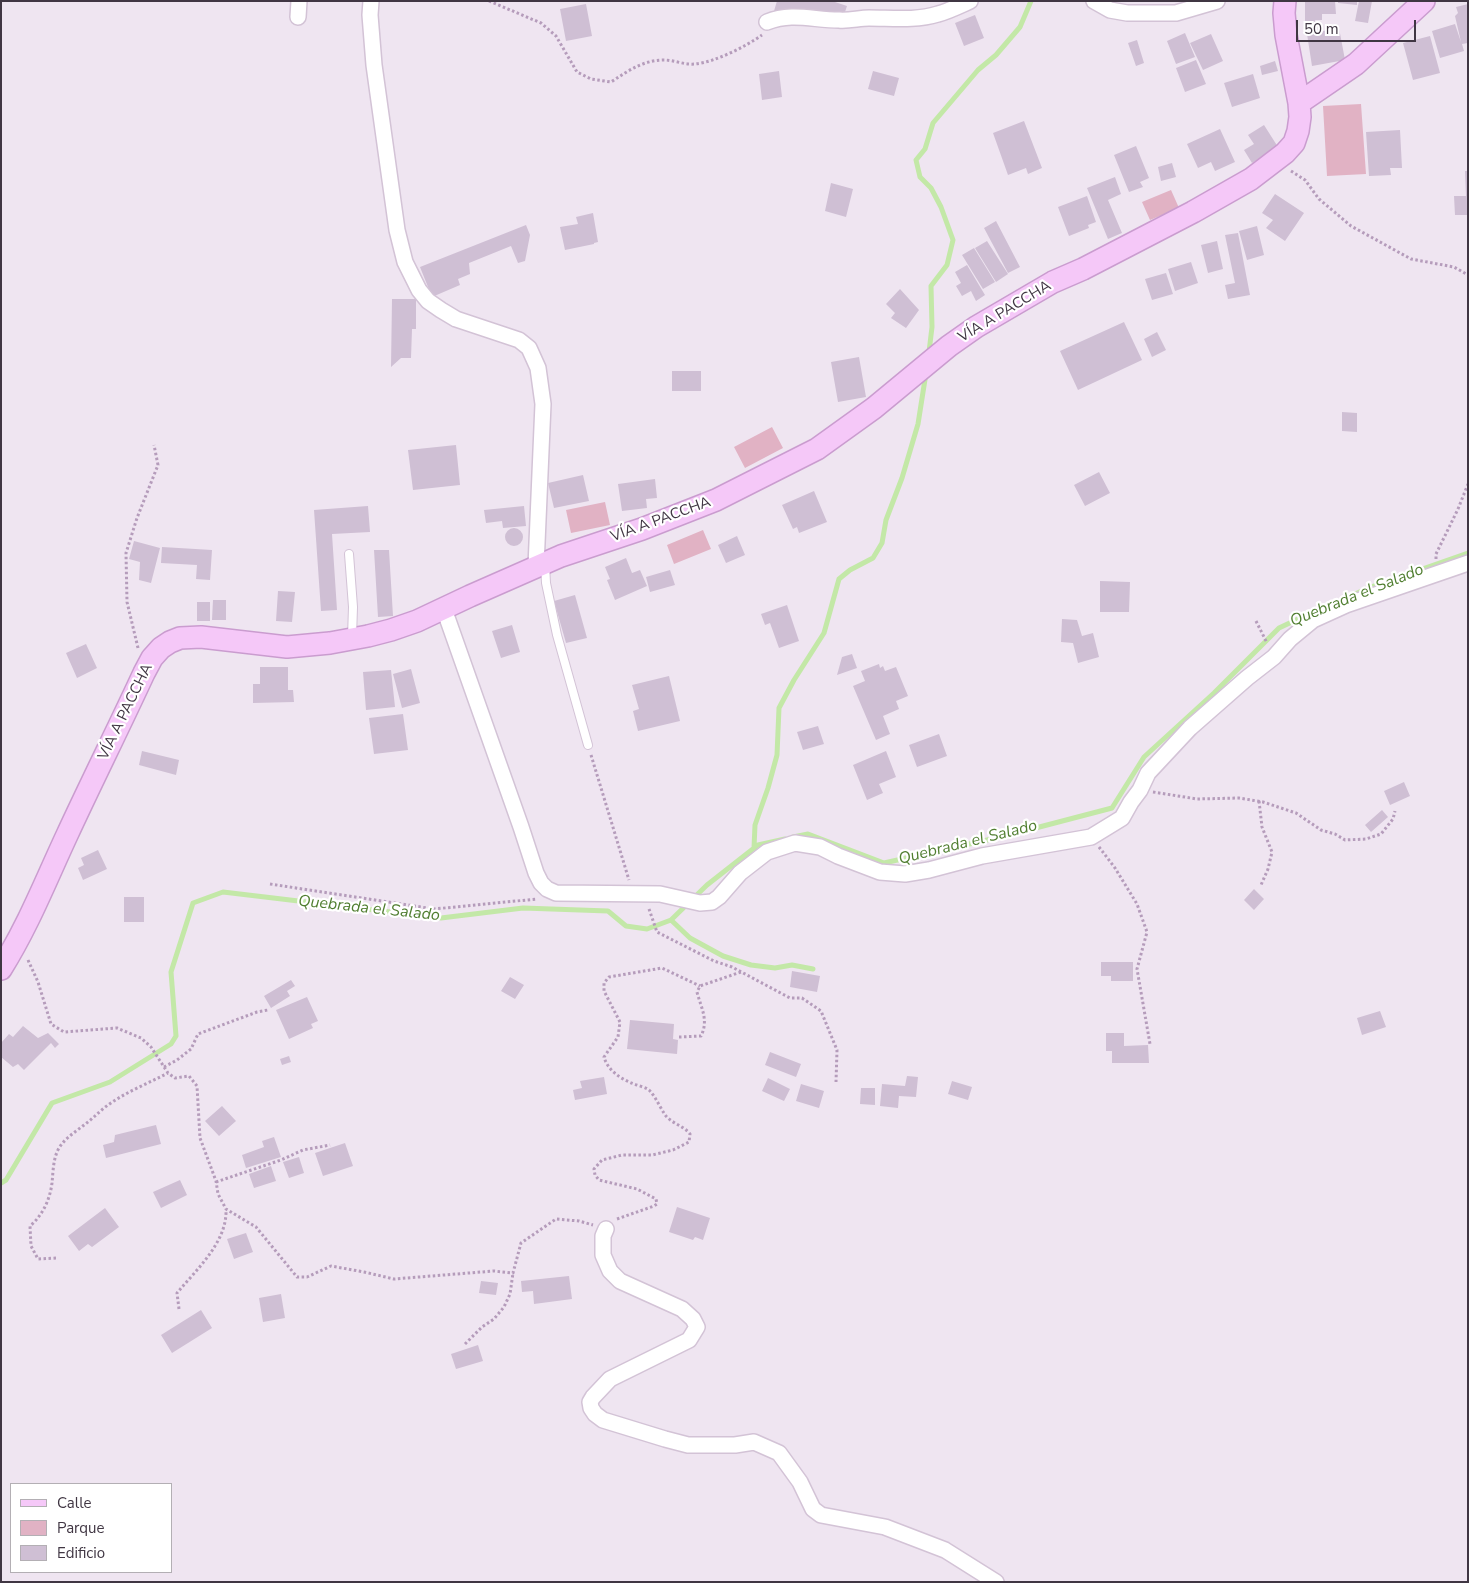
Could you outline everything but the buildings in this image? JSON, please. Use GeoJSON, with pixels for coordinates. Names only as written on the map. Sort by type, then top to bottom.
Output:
{"type":"FeatureCollection","features":[{"type":"Feature","properties":{"kind":"main road","name":"VÍA A PACCHA"},"geometry":{"type":"LineString","coordinates":[[1,968],[34,909],[144,673],[152,658],[161,648],[180,638],[200,638],[287,648],[330,643],[391,630],[417,621],[541,564],[716,500],[817,449],[874,408],[948,346],[976,327],[1053,282],[1083,269],[1251,180],[1285,153],[1294,143],[1298,130],[1299,103],[1286,35],[1285,1]]}},
{"type":"Feature","properties":{"kind":"main road"},"geometry":{"type":"LineString","coordinates":[[1299,103],[1356,64],[1424,1]]}},
{"type":"Feature","properties":{"kind":"street"},"geometry":{"type":"LineString","coordinates":[[298,17],[299,1]]}},
{"type":"Feature","properties":{"kind":"street"},"geometry":{"type":"LineString","coordinates":[[371,1],[370,15],[374,65],[398,230],[405,262],[419,290],[428,301],[456,318],[519,340],[529,348],[538,368],[543,404],[541,564]]}},
{"type":"Feature","properties":{"kind":"street"},"geometry":{"type":"LineString","coordinates":[[767,22],[780,17],[840,21],[868,18],[919,18],[938,14],[970,1]]}},
{"type":"Feature","properties":{"kind":"street"},"geometry":{"type":"LineString","coordinates":[[1094,1],[1110,10],[1176,13],[1217,1]]}},
{"type":"Feature","properties":{"kind":"street"},"geometry":{"type":"LineString","coordinates":[[444,609],[541,883],[547,889],[556,893],[660,894],[700,903],[712,902],[719,897],[740,873],[767,852],[795,844],[820,846],[838,856],[880,872],[905,874],[929,870],[982,856],[1091,837],[1122,818],[1140,790],[1148,773],[1190,728],[1274,657],[1290,639],[1313,620],[1346,605],[1468,563]]}},
{"type":"Feature","properties":{"kind":"street"},"geometry":{"type":"LineString","coordinates":[[606,1229],[603,1236],[603,1255],[610,1272],[620,1281],[682,1309],[697,1327],[690,1340],[610,1379],[590,1402],[595,1414],[603,1420],[618,1425],[665,1440],[688,1445],[735,1445],[754,1442],[779,1453],[800,1482],[813,1509],[821,1515],[885,1527],[945,1550],[996,1582]]}},
{"type":"Feature","properties":{"kind":"lane"},"geometry":{"type":"LineString","coordinates":[[349,554],[353,607],[352,639]]}},
{"type":"Feature","properties":{"kind":"lane"},"geometry":{"type":"LineString","coordinates":[[541,564],[557,635],[588,745]]}},
{"type":"Feature","properties":{"kind":"path"},"geometry":{"type":"LineString","coordinates":[[489,1],[541,23],[556,36],[577,72],[591,79],[611,82],[645,62],[665,60],[692,64],[713,61],[759,37],[767,31],[767,22]]}},
{"type":"Feature","properties":{"kind":"path"},"geometry":{"type":"LineString","coordinates":[[1276,160],[1305,180],[1319,199],[1351,226],[1411,259],[1454,267],[1468,275]]}},
{"type":"Feature","properties":{"kind":"path"},"geometry":{"type":"LineString","coordinates":[[144,673],[128,602],[126,553],[137,518],[158,465],[154,444]]}},
{"type":"Feature","properties":{"kind":"path"},"geometry":{"type":"LineString","coordinates":[[1436,554],[1468,484]]}},
{"type":"Feature","properties":{"kind":"path"},"geometry":{"type":"LineString","coordinates":[[1256,621],[1269,646]]}},
{"type":"Feature","properties":{"kind":"path"},"geometry":{"type":"LineString","coordinates":[[588,745],[624,869],[637,895]]}},
{"type":"Feature","properties":{"kind":"path"},"geometry":{"type":"LineString","coordinates":[[1140,790],[1197,799],[1239,798],[1258,801],[1296,813],[1321,830],[1346,840],[1366,839],[1381,834],[1393,819],[1395,811]]}},
{"type":"Feature","properties":{"kind":"path"},"geometry":{"type":"LineString","coordinates":[[1258,801],[1262,828],[1272,852],[1268,869],[1261,885]]}},
{"type":"Feature","properties":{"kind":"path"},"geometry":{"type":"LineString","coordinates":[[1091,837],[1115,868],[1137,904],[1147,932],[1137,969],[1150,1044]]}},
{"type":"Feature","properties":{"kind":"path"},"geometry":{"type":"LineString","coordinates":[[270,884],[434,909],[547,898],[556,893]]}},
{"type":"Feature","properties":{"kind":"path"},"geometry":{"type":"LineString","coordinates":[[652,916],[657,932],[742,972],[790,998],[802,998],[821,1011],[838,1050],[836,1082]]}},
{"type":"Feature","properties":{"kind":"path"},"geometry":{"type":"LineString","coordinates":[[15,946],[27,957],[38,982],[52,1024],[64,1032],[117,1028],[141,1038],[151,1047],[168,1074],[175,1078],[189,1076],[197,1086],[200,1138],[216,1182],[218,1194],[226,1209],[226,1221],[220,1237],[210,1253],[178,1293],[180,1309]]}},
{"type":"Feature","properties":{"kind":"path"},"geometry":{"type":"LineString","coordinates":[[465,1344],[482,1327],[494,1319],[504,1306],[510,1294],[513,1273],[521,1244],[556,1219],[578,1221],[606,1229],[618,1218],[656,1204],[656,1199],[638,1189],[599,1180],[595,1176],[594,1169],[602,1160],[622,1154],[652,1155],[673,1150],[689,1142],[690,1134],[685,1127],[667,1117],[648,1090],[612,1072],[606,1063],[604,1057],[618,1037],[620,1022],[604,991],[604,983],[609,976],[662,968],[700,986]]}},
{"type":"Feature","properties":{"kind":"path"},"geometry":{"type":"LineString","coordinates":[[679,1037],[701,1036],[706,1027],[696,992],[700,986],[742,972]]}},
{"type":"Feature","properties":{"kind":"path"},"geometry":{"type":"LineString","coordinates":[[164,1067],[191,1049],[198,1034],[257,1012],[268,1010]]}},
{"type":"Feature","properties":{"kind":"path"},"geometry":{"type":"LineString","coordinates":[[56,1258],[38,1259],[31,1246],[30,1226],[39,1218],[47,1203],[57,1152],[70,1134],[105,1107],[137,1088],[168,1074]]}},
{"type":"Feature","properties":{"kind":"path"},"geometry":{"type":"LineString","coordinates":[[216,1182],[281,1160],[302,1150],[330,1145]]}},
{"type":"Feature","properties":{"kind":"path"},"geometry":{"type":"LineString","coordinates":[[226,1209],[256,1227],[297,1277],[307,1277],[331,1266],[394,1279],[494,1270],[513,1273]]}},
{"type":"Feature","properties":{"kind":"green space"},"geometry":{"type":"Polygon","coordinates":[[[1361,104],[1366,174],[1327,176],[1323,106],[1361,104]]]}},
{"type":"Feature","properties":{"kind":"green space"},"geometry":{"type":"Polygon","coordinates":[[[1171,190],[1179,208],[1150,220],[1142,202],[1171,190]]]}},
{"type":"Feature","properties":{"kind":"green space"},"geometry":{"type":"Polygon","coordinates":[[[772,427],[783,448],[745,468],[734,447],[772,427]]]}},
{"type":"Feature","properties":{"kind":"green space"},"geometry":{"type":"Polygon","coordinates":[[[605,502],[610,525],[571,533],[566,510],[605,502]]]}},
{"type":"Feature","properties":{"kind":"green space"},"geometry":{"type":"Polygon","coordinates":[[[703,530],[711,549],[674,564],[667,545],[703,530]]]}},
{"type":"Feature","properties":{"kind":"waterway"},"geometry":{"type":"LineString","coordinates":[[929,352],[932,327],[931,286],[947,265],[953,240],[941,207],[931,188],[920,177],[916,160],[925,149],[933,123],[978,70],[996,55],[1020,27],[1031,1]]}},
{"type":"Feature","properties":{"kind":"waterway"},"geometry":{"type":"LineString","coordinates":[[754,848],[755,825],[777,755],[779,708],[794,680],[824,633],[839,579],[850,570],[873,558],[882,543],[886,520],[902,478],[918,424],[926,373]]}},
{"type":"Feature","properties":{"kind":"waterway","name":"Quebrada el Salado"},"geometry":{"type":"LineString","coordinates":[[1349,597],[1368,588],[1468,553]]}},
{"type":"Feature","properties":{"kind":"waterway","name":"Quebrada el Salado"},"geometry":{"type":"LineString","coordinates":[[793,837],[808,834],[884,863],[1005,836],[1112,808],[1144,757],[1214,693],[1279,628],[1313,612]]}},
{"type":"Feature","properties":{"kind":"waterway","name":"Quebrada el Salado"},"geometry":{"type":"LineString","coordinates":[[1,1183],[6,1180],[52,1103],[110,1082],[171,1044],[176,1036],[171,972],[193,903],[223,892],[441,918],[523,908],[608,911],[626,926],[647,929],[671,920],[707,885],[758,845],[785,839]]}},
{"type":"Feature","properties":{"kind":"waterway"},"geometry":{"type":"LineString","coordinates":[[671,920],[690,938],[723,956],[751,965],[775,968],[792,965],[813,969]]}}]}
